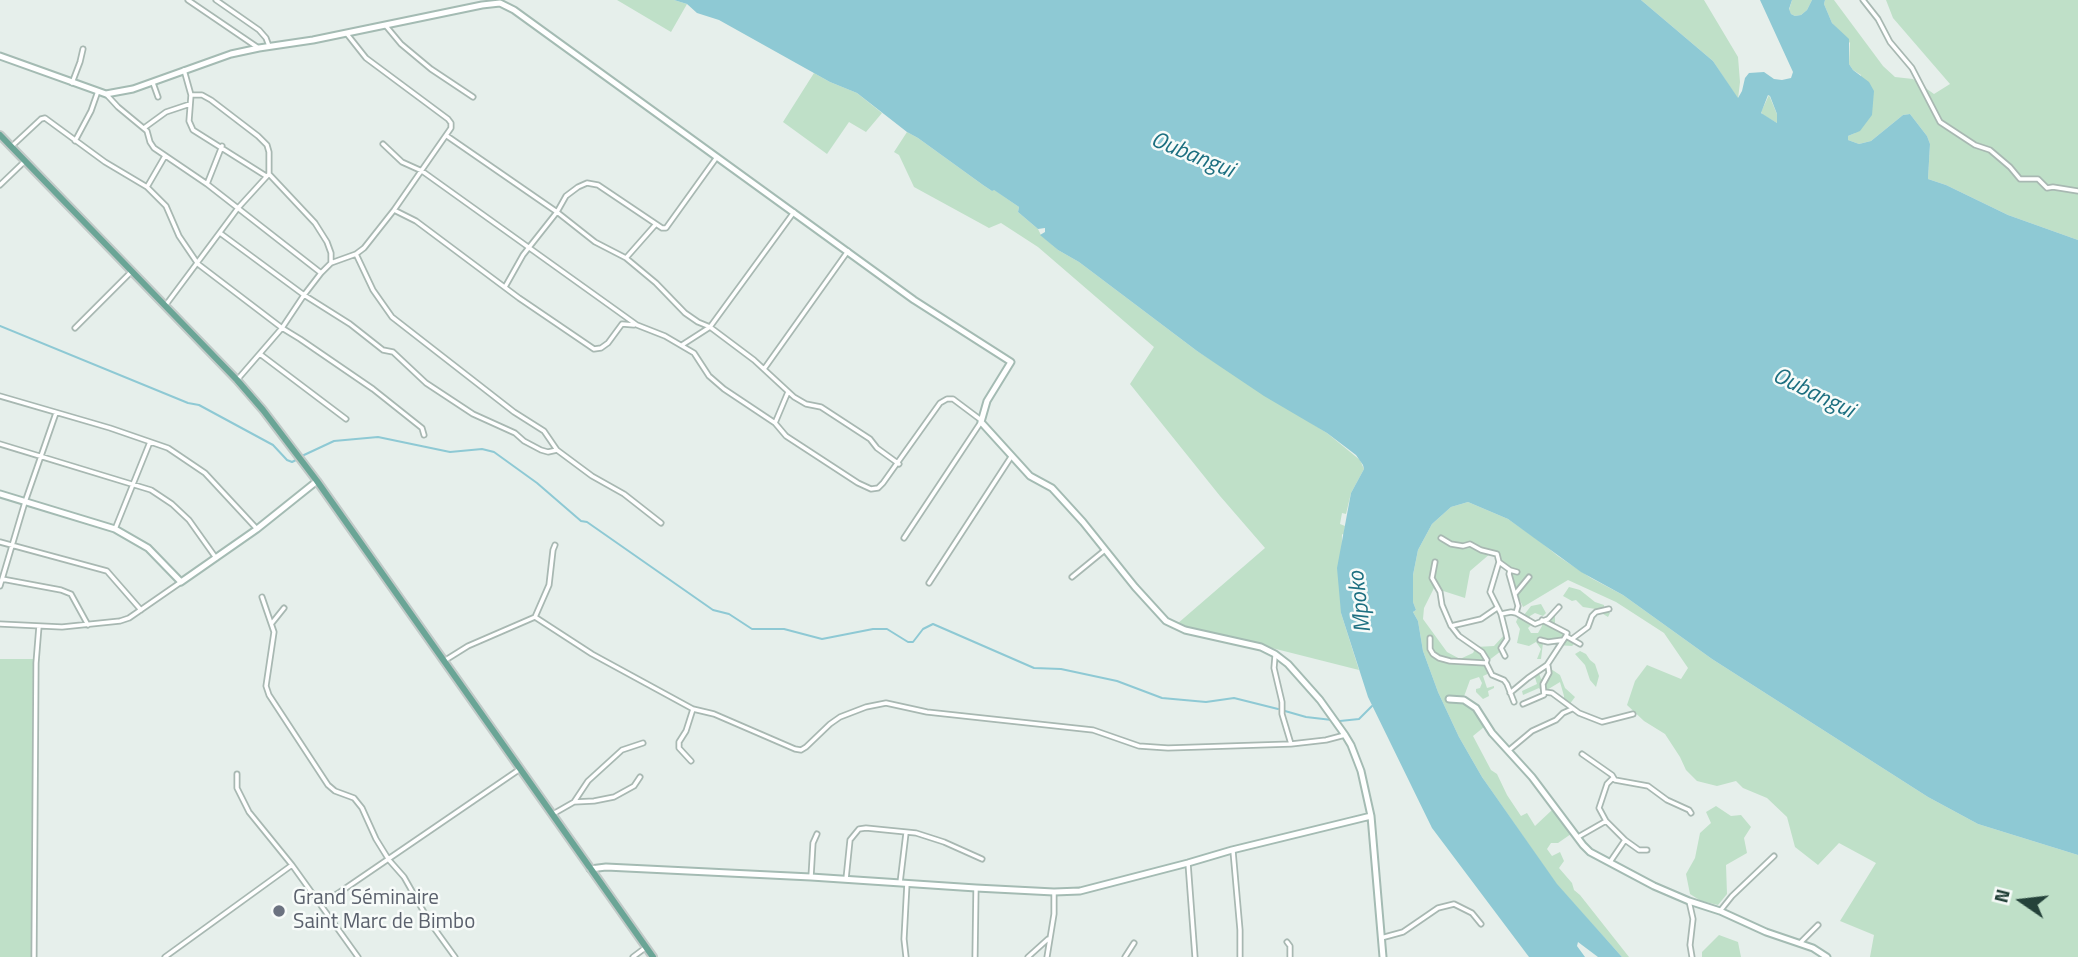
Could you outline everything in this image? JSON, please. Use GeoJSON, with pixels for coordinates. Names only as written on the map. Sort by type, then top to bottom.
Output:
{"type":"FeatureCollection","features":[{"type":"Feature","properties":{"kind":"main road"},"geometry":{"type":"LineString","coordinates":[[0,135],[263,410],[317,481],[653,957]]}},
{"type":"Feature","properties":{"kind":"street"},"geometry":{"type":"LineString","coordinates":[[188,0],[259,48]]}},
{"type":"Feature","properties":{"kind":"street"},"geometry":{"type":"LineString","coordinates":[[216,0],[259,30],[269,47]]}},
{"type":"Feature","properties":{"kind":"street"},"geometry":{"type":"LineString","coordinates":[[1863,0],[1878,19],[1889,42],[1912,68],[1940,122],[1975,145],[1990,150],[2020,179],[2038,179],[2047,188],[2078,191]]}},
{"type":"Feature","properties":{"kind":"street"},"geometry":{"type":"LineString","coordinates":[[0,56],[106,94],[133,89],[231,54],[313,40],[483,2],[498,1],[914,300],[1011,362],[987,401],[981,421],[904,538]]}},
{"type":"Feature","properties":{"kind":"street"},"geometry":{"type":"LineString","coordinates":[[384,24],[401,44],[431,69],[473,97]]}},
{"type":"Feature","properties":{"kind":"street"},"geometry":{"type":"LineString","coordinates":[[237,380],[282,328],[321,273],[331,263],[356,254],[364,248],[451,128],[448,119],[366,58],[346,32]]}},
{"type":"Feature","properties":{"kind":"street"},"geometry":{"type":"LineString","coordinates":[[72,83],[83,49]]}},
{"type":"Feature","properties":{"kind":"street"},"geometry":{"type":"LineString","coordinates":[[184,70],[191,95],[190,126],[268,175],[315,223],[327,242],[331,263]]}},
{"type":"Feature","properties":{"kind":"street"},"geometry":{"type":"LineString","coordinates":[[153,82],[159,97]]}},
{"type":"Feature","properties":{"kind":"street"},"geometry":{"type":"LineString","coordinates":[[75,141],[98,92]]}},
{"type":"Feature","properties":{"kind":"street"},"geometry":{"type":"LineString","coordinates":[[106,94],[147,131],[150,142],[165,156],[207,184],[321,273]]}},
{"type":"Feature","properties":{"kind":"street"},"geometry":{"type":"LineString","coordinates":[[165,306],[238,208],[268,175],[269,152],[262,139],[211,100],[202,95],[191,95]]}},
{"type":"Feature","properties":{"kind":"street"},"geometry":{"type":"LineString","coordinates":[[144,128],[166,112],[190,104]]}},
{"type":"Feature","properties":{"kind":"street"},"geometry":{"type":"LineString","coordinates":[[11,147],[43,118],[147,187],[166,206],[179,236],[198,264],[282,328],[373,389],[422,429],[424,435]]}},
{"type":"Feature","properties":{"kind":"street"},"geometry":{"type":"LineString","coordinates":[[447,136],[557,212],[595,242],[626,258],[656,283],[685,313],[710,327],[764,369],[769,376],[779,381],[788,392],[806,404],[821,407],[870,439],[877,448],[899,464]]}},
{"type":"Feature","properties":{"kind":"street"},"geometry":{"type":"LineString","coordinates":[[383,144],[402,162],[422,171],[636,325],[682,345],[694,354],[709,376],[775,423],[786,436],[871,489],[878,488],[899,464],[940,403],[953,399],[981,421],[1030,476],[1052,488],[1172,625],[1185,631],[1261,647],[1276,654],[1320,700],[1351,745],[1361,771],[1371,816],[1383,957]]}},
{"type":"Feature","properties":{"kind":"street"},"geometry":{"type":"LineString","coordinates":[[207,184],[222,146]]}},
{"type":"Feature","properties":{"kind":"street"},"geometry":{"type":"LineString","coordinates":[[147,187],[165,156]]}},
{"type":"Feature","properties":{"kind":"street"},"geometry":{"type":"LineString","coordinates":[[505,287],[523,255],[557,212],[566,196],[587,183],[598,185],[662,228],[666,228],[717,157]]}},
{"type":"Feature","properties":{"kind":"street"},"geometry":{"type":"LineString","coordinates":[[0,185],[25,161]]}},
{"type":"Feature","properties":{"kind":"street"},"geometry":{"type":"LineString","coordinates":[[394,210],[416,221],[594,349],[608,343],[622,324],[636,325]]}},
{"type":"Feature","properties":{"kind":"street"},"geometry":{"type":"LineString","coordinates":[[682,345],[710,327],[793,212]]}},
{"type":"Feature","properties":{"kind":"street"},"geometry":{"type":"LineString","coordinates":[[626,258],[656,224]]}},
{"type":"Feature","properties":{"kind":"street"},"geometry":{"type":"LineString","coordinates":[[220,233],[383,350],[393,352],[426,383],[472,414],[515,433],[541,450],[557,450]]}},
{"type":"Feature","properties":{"kind":"street"},"geometry":{"type":"LineString","coordinates":[[764,369],[849,251]]}},
{"type":"Feature","properties":{"kind":"street"},"geometry":{"type":"LineString","coordinates":[[356,254],[373,289],[391,317],[514,412],[544,431],[557,450],[592,476],[624,494],[633,504],[661,523]]}},
{"type":"Feature","properties":{"kind":"street"},"geometry":{"type":"LineString","coordinates":[[75,328],[132,271]]}},
{"type":"Feature","properties":{"kind":"street"},"geometry":{"type":"LineString","coordinates":[[260,354],[346,419]]}},
{"type":"Feature","properties":{"kind":"street"},"geometry":{"type":"LineString","coordinates":[[775,423],[788,392]]}},
{"type":"Feature","properties":{"kind":"street"},"geometry":{"type":"LineString","coordinates":[[0,396],[168,448],[205,473],[257,530]]}},
{"type":"Feature","properties":{"kind":"street"},"geometry":{"type":"LineString","coordinates":[[56,413],[1,583],[61,590],[71,594],[88,625]]}},
{"type":"Feature","properties":{"kind":"street"},"geometry":{"type":"LineString","coordinates":[[115,529],[150,442]]}},
{"type":"Feature","properties":{"kind":"street"},"geometry":{"type":"LineString","coordinates":[[0,444],[151,490],[189,520],[216,558]]}},
{"type":"Feature","properties":{"kind":"street"},"geometry":{"type":"LineString","coordinates":[[929,583],[1012,455]]}},
{"type":"Feature","properties":{"kind":"street"},"geometry":{"type":"LineString","coordinates":[[0,624],[62,627],[129,618],[257,530],[317,481]]}},
{"type":"Feature","properties":{"kind":"street"},"geometry":{"type":"LineString","coordinates":[[0,494],[115,529],[148,548],[181,582]]}},
{"type":"Feature","properties":{"kind":"street"},"geometry":{"type":"LineString","coordinates":[[1441,538],[1451,544],[1470,544],[1480,550],[1497,554],[1499,562],[1490,592],[1507,634],[1501,648],[1505,656]]}},
{"type":"Feature","properties":{"kind":"street"},"geometry":{"type":"LineString","coordinates":[[0,542],[107,571],[141,610]]}},
{"type":"Feature","properties":{"kind":"street"},"geometry":{"type":"LineString","coordinates":[[443,661],[468,646],[535,617],[550,585],[555,545]]}},
{"type":"Feature","properties":{"kind":"street"},"geometry":{"type":"LineString","coordinates":[[1072,577],[1105,550]]}},
{"type":"Feature","properties":{"kind":"street"},"geometry":{"type":"LineString","coordinates":[[1435,562],[1432,578],[1440,592],[1451,626],[1459,636],[1482,652],[1492,675],[1504,680],[1514,702]]}},
{"type":"Feature","properties":{"kind":"street"},"geometry":{"type":"LineString","coordinates":[[1499,562],[1517,572]]}},
{"type":"Feature","properties":{"kind":"street"},"geometry":{"type":"LineString","coordinates":[[1510,570],[1518,607],[1516,613]]}},
{"type":"Feature","properties":{"kind":"street"},"geometry":{"type":"LineString","coordinates":[[1515,594],[1529,578]]}},
{"type":"Feature","properties":{"kind":"street"},"geometry":{"type":"LineString","coordinates":[[262,597],[272,623],[274,640],[266,686],[269,695],[328,785],[335,791],[354,798],[362,808],[389,860],[404,877],[429,921],[455,957]]}},
{"type":"Feature","properties":{"kind":"street"},"geometry":{"type":"LineString","coordinates":[[1501,614],[1516,613],[1535,624],[1548,619],[1559,607]]}},
{"type":"Feature","properties":{"kind":"street"},"geometry":{"type":"LineString","coordinates":[[272,623],[284,608]]}},
{"type":"Feature","properties":{"kind":"street"},"geometry":{"type":"LineString","coordinates":[[1451,626],[1481,620],[1497,608]]}},
{"type":"Feature","properties":{"kind":"street"},"geometry":{"type":"LineString","coordinates":[[1572,639],[1588,627],[1592,616],[1609,609]]}},
{"type":"Feature","properties":{"kind":"street"},"geometry":{"type":"LineString","coordinates":[[535,617],[592,654],[692,709],[714,713],[801,750],[841,717],[866,707],[886,703],[927,712],[1093,730],[1139,746],[1201,748],[1291,744],[1345,735]]}},
{"type":"Feature","properties":{"kind":"street"},"geometry":{"type":"LineString","coordinates":[[1510,693],[1547,665],[1567,633],[1542,620]]}},
{"type":"Feature","properties":{"kind":"street"},"geometry":{"type":"LineString","coordinates":[[34,957],[36,663],[39,626]]}},
{"type":"Feature","properties":{"kind":"street"},"geometry":{"type":"LineString","coordinates":[[1430,638],[1430,649],[1439,658],[1486,663]]}},
{"type":"Feature","properties":{"kind":"street"},"geometry":{"type":"LineString","coordinates":[[1540,640],[1548,642],[1564,638],[1580,644]]}},
{"type":"Feature","properties":{"kind":"street"},"geometry":{"type":"LineString","coordinates":[[1276,654],[1274,668],[1282,714],[1291,744]]}},
{"type":"Feature","properties":{"kind":"street"},"geometry":{"type":"LineString","coordinates":[[33,671],[36,663]]}},
{"type":"Feature","properties":{"kind":"street"},"geometry":{"type":"LineString","coordinates":[[1545,692],[1543,684],[1549,673],[1547,665]]}},
{"type":"Feature","properties":{"kind":"street"},"geometry":{"type":"LineString","coordinates":[[1524,704],[1544,695],[1545,692]]}},
{"type":"Feature","properties":{"kind":"street"},"geometry":{"type":"LineString","coordinates":[[1545,692],[1552,693],[1572,709],[1602,722],[1633,714]]}},
{"type":"Feature","properties":{"kind":"street"},"geometry":{"type":"LineString","coordinates":[[1449,699],[1471,703],[1492,733],[1532,777],[1590,852],[1654,886],[1766,932],[1813,948],[1827,957]]}},
{"type":"Feature","properties":{"kind":"street"},"geometry":{"type":"LineString","coordinates":[[691,761],[679,748],[679,743],[686,731],[692,709]]}},
{"type":"Feature","properties":{"kind":"street"},"geometry":{"type":"LineString","coordinates":[[1508,751],[1532,731],[1572,709]]}},
{"type":"Feature","properties":{"kind":"street"},"geometry":{"type":"LineString","coordinates":[[551,815],[574,802],[588,782],[622,750],[643,744]]}},
{"type":"Feature","properties":{"kind":"street"},"geometry":{"type":"LineString","coordinates":[[1582,754],[1619,782],[1648,786],[1692,813]]}},
{"type":"Feature","properties":{"kind":"street"},"geometry":{"type":"LineString","coordinates":[[321,905],[520,769]]}},
{"type":"Feature","properties":{"kind":"street"},"geometry":{"type":"LineString","coordinates":[[237,774],[237,788],[250,812],[358,957]]}},
{"type":"Feature","properties":{"kind":"street"},"geometry":{"type":"LineString","coordinates":[[574,802],[614,797],[634,786],[640,777]]}},
{"type":"Feature","properties":{"kind":"street"},"geometry":{"type":"LineString","coordinates":[[1613,778],[1607,784],[1599,805],[1606,821],[1639,850],[1647,850]]}},
{"type":"Feature","properties":{"kind":"street"},"geometry":{"type":"LineString","coordinates":[[590,869],[606,867],[1054,892],[1080,891],[1371,816]]}},
{"type":"Feature","properties":{"kind":"street"},"geometry":{"type":"LineString","coordinates":[[1578,838],[1606,821]]}},
{"type":"Feature","properties":{"kind":"street"},"geometry":{"type":"LineString","coordinates":[[846,880],[850,840],[859,829],[906,832],[944,842],[982,859]]}},
{"type":"Feature","properties":{"kind":"street"},"geometry":{"type":"LineString","coordinates":[[900,883],[906,832]]}},
{"type":"Feature","properties":{"kind":"street"},"geometry":{"type":"LineString","coordinates":[[811,877],[813,844],[817,834]]}},
{"type":"Feature","properties":{"kind":"street"},"geometry":{"type":"LineString","coordinates":[[1610,862],[1625,840]]}},
{"type":"Feature","properties":{"kind":"street"},"geometry":{"type":"LineString","coordinates":[[1232,850],[1240,957]]}},
{"type":"Feature","properties":{"kind":"street"},"geometry":{"type":"LineString","coordinates":[[1720,911],[1774,856]]}},
{"type":"Feature","properties":{"kind":"street"},"geometry":{"type":"LineString","coordinates":[[1188,863],[1195,957]]}},
{"type":"Feature","properties":{"kind":"street"},"geometry":{"type":"LineString","coordinates":[[165,957],[292,865]]}},
{"type":"Feature","properties":{"kind":"street"},"geometry":{"type":"LineString","coordinates":[[906,957],[904,939],[907,883]]}},
{"type":"Feature","properties":{"kind":"street"},"geometry":{"type":"LineString","coordinates":[[975,957],[976,888]]}},
{"type":"Feature","properties":{"kind":"street"},"geometry":{"type":"LineString","coordinates":[[1047,957],[1054,914],[1054,892]]}},
{"type":"Feature","properties":{"kind":"street"},"geometry":{"type":"LineString","coordinates":[[1689,901],[1693,919],[1690,945],[1692,957]]}},
{"type":"Feature","properties":{"kind":"street"},"geometry":{"type":"LineString","coordinates":[[1381,938],[1403,932],[1438,908],[1454,904],[1472,913],[1481,924]]}},
{"type":"Feature","properties":{"kind":"street"},"geometry":{"type":"LineString","coordinates":[[1800,943],[1818,925]]}},
{"type":"Feature","properties":{"kind":"street"},"geometry":{"type":"LineString","coordinates":[[1028,957],[1049,937]]}},
{"type":"Feature","properties":{"kind":"street"},"geometry":{"type":"LineString","coordinates":[[1287,942],[1290,946],[1290,957]]}},
{"type":"Feature","properties":{"kind":"street"},"geometry":{"type":"LineString","coordinates":[[1125,957],[1134,943]]}},
{"type":"Feature","properties":{"kind":"street"},"geometry":{"type":"LineString","coordinates":[[633,957],[646,948]]}},
{"type":"Feature","properties":{"kind":"green space"},"geometry":{"type":"Polygon","coordinates":[[[617,0],[674,0],[687,4],[671,32],[617,0]]]}},
{"type":"Feature","properties":{"kind":"green space"},"geometry":{"type":"Polygon","coordinates":[[[1641,0],[1704,0],[1738,57],[1738,99],[1713,61],[1641,0]]]}},
{"type":"Feature","properties":{"kind":"green space"},"geometry":{"type":"Polygon","coordinates":[[[1792,0],[1812,0],[1807,10],[1795,16],[1789,10],[1792,0]]]}},
{"type":"Feature","properties":{"kind":"green space"},"geometry":{"type":"Polygon","coordinates":[[[1825,0],[1834,0],[1883,66],[1895,77],[1913,79],[1934,94],[1950,84],[1893,18],[1886,0],[2078,0],[2078,240],[2008,215],[1928,179],[1930,144],[1910,114],[1903,115],[1871,141],[1859,144],[1848,140],[1848,136],[1855,133],[1861,75],[1849,64],[1850,43],[1832,23],[1824,4],[1825,0]]]}},
{"type":"Feature","properties":{"kind":"green space"},"geometry":{"type":"Polygon","coordinates":[[[814,73],[857,93],[882,113],[866,132],[849,122],[827,154],[783,122],[814,73]]]}},
{"type":"Feature","properties":{"kind":"green space"},"geometry":{"type":"Polygon","coordinates":[[[1769,95],[1779,119],[1777,123],[1761,112],[1769,95]]]}},
{"type":"Feature","properties":{"kind":"green space"},"geometry":{"type":"Polygon","coordinates":[[[907,132],[1019,207],[1018,212],[1058,250],[1079,262],[1197,351],[1327,433],[1360,460],[1364,469],[1351,493],[1346,514],[1342,513],[1340,524],[1345,526],[1344,535],[1342,534],[1341,613],[1359,670],[1177,624],[1265,548],[1130,384],[1154,347],[1038,247],[1001,223],[989,228],[914,187],[899,155],[894,152],[907,132]]]}},
{"type":"Feature","properties":{"kind":"green space"},"geometry":{"type":"Polygon","coordinates":[[[1468,502],[1508,519],[1591,578],[1623,595],[1712,659],[1928,797],[1978,824],[2078,855],[2078,957],[1870,957],[1874,935],[1840,921],[1876,863],[1839,843],[1818,865],[1795,847],[1787,817],[1767,798],[1743,788],[1736,781],[1717,786],[1697,781],[1686,770],[1665,734],[1644,721],[1627,705],[1635,681],[1647,665],[1681,679],[1688,668],[1664,633],[1616,602],[1568,580],[1523,607],[1498,552],[1491,553],[1470,571],[1465,598],[1434,588],[1424,608],[1423,619],[1447,652],[1460,659],[1473,653],[1476,647],[1494,646],[1505,634],[1501,651],[1488,661],[1490,673],[1483,676],[1487,688],[1494,686],[1488,691],[1489,696],[1483,699],[1476,692],[1482,683],[1479,677],[1470,680],[1462,702],[1474,710],[1484,727],[1473,736],[1521,816],[1527,813],[1535,826],[1552,810],[1571,834],[1558,843],[1551,843],[1547,849],[1552,856],[1560,852],[1564,861],[1559,868],[1629,957],[1622,957],[1557,885],[1482,777],[1459,737],[1423,651],[1418,621],[1413,612],[1416,610],[1413,602],[1413,575],[1418,550],[1432,524],[1451,507],[1468,502]]]}},
{"type":"Feature","properties":{"kind":"green space"},"geometry":{"type":"Polygon","coordinates":[[[1569,587],[1580,590],[1595,602],[1604,605],[1610,613],[1608,617],[1602,610],[1583,607],[1576,600],[1572,601],[1563,596],[1569,587]]]}},
{"type":"Feature","properties":{"kind":"green space"},"geometry":{"type":"Polygon","coordinates":[[[1541,604],[1546,613],[1543,616],[1535,613],[1530,616],[1529,619],[1533,623],[1528,628],[1531,633],[1538,633],[1542,622],[1555,613],[1555,628],[1575,643],[1572,646],[1557,645],[1543,637],[1539,639],[1543,643],[1541,659],[1537,659],[1541,649],[1536,642],[1529,646],[1517,643],[1520,629],[1516,622],[1520,613],[1524,615],[1531,606],[1541,604]]]}},
{"type":"Feature","properties":{"kind":"green space"},"geometry":{"type":"Polygon","coordinates":[[[1580,651],[1595,664],[1599,676],[1596,687],[1590,680],[1585,665],[1575,654],[1580,651]]]}},
{"type":"Feature","properties":{"kind":"green space"},"geometry":{"type":"Polygon","coordinates":[[[0,659],[33,659],[31,957],[0,957],[0,659]]]}},
{"type":"Feature","properties":{"kind":"green space"},"geometry":{"type":"Polygon","coordinates":[[[1551,669],[1560,675],[1565,688],[1575,697],[1569,705],[1564,700],[1560,682],[1542,693],[1539,688],[1523,695],[1522,691],[1537,684],[1534,674],[1539,673],[1541,679],[1549,676],[1551,669]]]}},
{"type":"Feature","properties":{"kind":"green space"},"geometry":{"type":"Polygon","coordinates":[[[1716,806],[1731,816],[1741,815],[1751,827],[1744,838],[1747,853],[1726,865],[1727,894],[1718,905],[1701,901],[1690,894],[1686,874],[1695,858],[1700,833],[1711,823],[1706,812],[1716,806]]]}},
{"type":"Feature","properties":{"kind":"green space"},"geometry":{"type":"Polygon","coordinates":[[[1719,935],[1738,942],[1741,957],[1702,957],[1702,952],[1719,935]]]}},
{"type":"Feature","properties":{"kind":"water"},"geometry":{"type":"Polygon","coordinates":[[[674,0],[1641,0],[1713,61],[1738,98],[1749,73],[1764,72],[1774,79],[1782,80],[1791,78],[1793,72],[1760,0],[1792,0],[1789,9],[1795,16],[1807,10],[1812,0],[1825,0],[1824,4],[1832,23],[1849,39],[1849,64],[1869,82],[1874,91],[1872,115],[1860,131],[1848,136],[1848,140],[1859,144],[1871,141],[1903,115],[1910,114],[1930,144],[1928,179],[2008,215],[2078,240],[2078,855],[1978,824],[1928,797],[1712,659],[1623,595],[1581,572],[1508,519],[1468,502],[1451,507],[1432,524],[1418,550],[1413,575],[1413,602],[1416,610],[1413,612],[1418,621],[1423,651],[1459,737],[1482,777],[1557,884],[1622,957],[1598,957],[1578,942],[1577,946],[1585,957],[1529,957],[1432,828],[1368,697],[1341,613],[1337,568],[1351,493],[1364,469],[1356,455],[1327,433],[1264,396],[1197,351],[1079,262],[1058,250],[1040,235],[1045,232],[1045,228],[1038,229],[1018,212],[1019,207],[907,132],[857,93],[830,82],[719,20],[697,13],[687,4],[674,0]],[[1768,95],[1761,113],[1777,123],[1777,114],[1768,95]]]}},
{"type":"Feature","properties":{"kind":"waterway"},"geometry":{"type":"LineString","coordinates":[[0,326],[188,403],[199,405],[273,445],[287,460],[296,460]]}},
{"type":"Feature","properties":{"kind":"waterway"},"geometry":{"type":"LineString","coordinates":[[304,455],[334,441],[378,437],[450,452],[482,449],[494,452],[537,483],[581,521],[587,522],[713,610],[729,614],[752,629],[784,629],[822,639],[873,629],[887,629],[908,642],[913,642],[923,629],[933,624],[1034,668],[1061,669],[1117,681],[1162,698],[1206,702],[1234,698],[1278,709]]}},
{"type":"Feature","properties":{"kind":"waterway"},"geometry":{"type":"LineString","coordinates":[[1340,721],[1359,719],[1372,706]]}},
{"type":"Feature","properties":{"kind":"waterway"},"geometry":{"type":"LineString","coordinates":[[1285,711],[1332,720]]}},
{"type":"Feature","properties":{"kind":"place","name":"Grand Séminaire Saint Marc de Bimbo"},"geometry":{"type":"Point","coordinates":[279,911]}},
{"type":"Feature","properties":{"kind":"water label","name":"Oubangui"},"geometry":{"type":"Point","coordinates":[1192,156]}},
{"type":"Feature","properties":{"kind":"water label","name":"Oubangui"},"geometry":{"type":"Point","coordinates":[1813,394]}},
{"type":"Feature","properties":{"kind":"water label","name":"Mpoko"},"geometry":{"type":"Point","coordinates":[1361,602]}}]}
